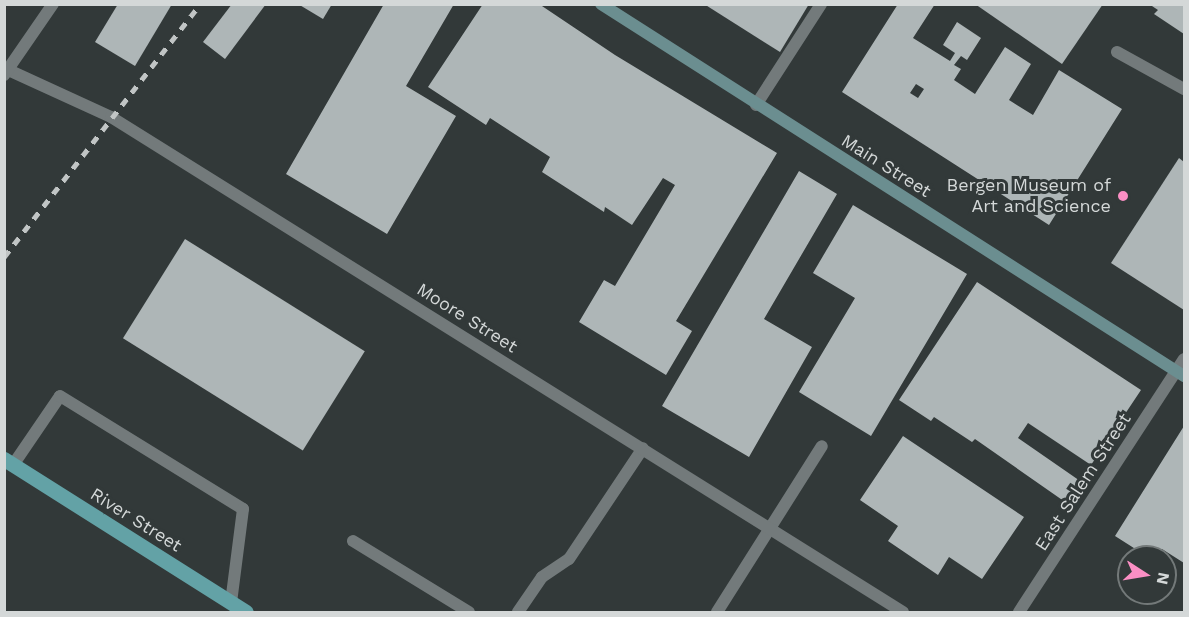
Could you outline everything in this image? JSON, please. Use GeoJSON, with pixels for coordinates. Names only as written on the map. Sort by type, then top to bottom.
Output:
{"type":"FeatureCollection","features":[{"type":"Feature","properties":{"kind":"main road","name":"River Street"},"geometry":{"type":"LineString","coordinates":[[9,462],[229,608],[246,612]]}},
{"type":"Feature","properties":{"kind":"street"},"geometry":{"type":"LineString","coordinates":[[6,71],[52,4]]}},
{"type":"Feature","properties":{"kind":"street","name":"Main Street"},"geometry":{"type":"LineString","coordinates":[[601,4],[756,105],[1181,373]]}},
{"type":"Feature","properties":{"kind":"street"},"geometry":{"type":"LineString","coordinates":[[756,105],[821,4]]}},
{"type":"Feature","properties":{"kind":"street"},"geometry":{"type":"LineString","coordinates":[[1117,52],[1185,89]]}},
{"type":"Feature","properties":{"kind":"street","name":"Moore Street"},"geometry":{"type":"LineString","coordinates":[[6,71],[111,117],[903,612]]}},
{"type":"Feature","properties":{"kind":"street","name":"East Salem Street"},"geometry":{"type":"LineString","coordinates":[[1019,612],[1181,373],[1185,359]]}},
{"type":"Feature","properties":{"kind":"street"},"geometry":{"type":"LineString","coordinates":[[9,462],[60,396],[243,509],[229,608]]}},
{"type":"Feature","properties":{"kind":"street"},"geometry":{"type":"LineString","coordinates":[[717,612],[822,446]]}},
{"type":"Feature","properties":{"kind":"street"},"geometry":{"type":"LineString","coordinates":[[518,612],[543,577],[569,559],[643,448]]}},
{"type":"Feature","properties":{"kind":"street"},"geometry":{"type":"LineString","coordinates":[[353,541],[469,612]]}},
{"type":"Feature","properties":{"kind":"building"},"geometry":{"type":"Polygon","coordinates":[[[118,4],[172,4],[135,66],[95,42],[118,4]]]}},
{"type":"Feature","properties":{"kind":"building"},"geometry":{"type":"Polygon","coordinates":[[[232,4],[266,4],[225,59],[203,42],[232,4]]]}},
{"type":"Feature","properties":{"kind":"building"},"geometry":{"type":"Polygon","coordinates":[[[298,4],[332,4],[323,19],[298,4]]]}},
{"type":"Feature","properties":{"kind":"building"},"geometry":{"type":"Polygon","coordinates":[[[384,4],[454,4],[406,86],[456,116],[387,234],[286,174],[384,4]]]}},
{"type":"Feature","properties":{"kind":"building"},"geometry":{"type":"Polygon","coordinates":[[[483,4],[539,4],[615,55],[777,153],[676,321],[692,331],[666,375],[579,322],[604,280],[615,286],[675,185],[663,178],[632,225],[605,207],[604,212],[542,172],[550,157],[490,118],[486,125],[428,87],[483,4]]]}},
{"type":"Feature","properties":{"kind":"building"},"geometry":{"type":"Polygon","coordinates":[[[704,4],[809,4],[780,52],[704,4]]]}},
{"type":"Feature","properties":{"kind":"building"},"geometry":{"type":"Polygon","coordinates":[[[898,4],[935,4],[913,38],[950,61],[955,53],[943,45],[957,22],[981,38],[967,60],[961,56],[954,65],[961,69],[954,80],[975,94],[1005,47],[1031,64],[1009,100],[1033,115],[1059,70],[1122,109],[1049,225],[842,92],[898,4]],[[916,84],[910,93],[918,98],[924,89],[916,84]]]}},
{"type":"Feature","properties":{"kind":"building"},"geometry":{"type":"Polygon","coordinates":[[[975,4],[1103,4],[1062,64],[975,4]]]}},
{"type":"Feature","properties":{"kind":"building"},"geometry":{"type":"Polygon","coordinates":[[[1149,4],[1184,4],[1184,34],[1154,14],[1158,10],[1149,4]]]}},
{"type":"Feature","properties":{"kind":"building"},"geometry":{"type":"Polygon","coordinates":[[[1179,158],[1184,162],[1184,310],[1111,263],[1179,158]]]}},
{"type":"Feature","properties":{"kind":"building"},"geometry":{"type":"Polygon","coordinates":[[[799,171],[837,194],[764,319],[812,347],[749,457],[662,406],[799,171]]]}},
{"type":"Feature","properties":{"kind":"building"},"geometry":{"type":"Polygon","coordinates":[[[853,205],[967,274],[871,436],[799,392],[855,298],[813,273],[853,205]]]}},
{"type":"Feature","properties":{"kind":"building"},"geometry":{"type":"Polygon","coordinates":[[[185,239],[365,351],[303,451],[123,338],[185,239]]]}},
{"type":"Feature","properties":{"kind":"building"},"geometry":{"type":"Polygon","coordinates":[[[977,282],[1141,390],[1091,465],[1028,423],[1018,438],[1083,483],[1068,504],[975,439],[972,442],[934,417],[931,421],[899,400],[977,282]]]}},
{"type":"Feature","properties":{"kind":"building"},"geometry":{"type":"Polygon","coordinates":[[[1184,426],[1184,563],[1177,559],[1177,545],[1129,545],[1115,536],[1184,426]]]}},
{"type":"Feature","properties":{"kind":"building"},"geometry":{"type":"Polygon","coordinates":[[[903,436],[1024,517],[982,579],[949,557],[938,575],[888,541],[898,526],[860,500],[903,436]]]}},
{"type":"Feature","properties":{"kind":"railway"},"geometry":{"type":"LineString","coordinates":[[4,257],[200,4]]}},
{"type":"Feature","properties":{"kind":"place","name":"Bergen Museum of Art and Science"},"geometry":{"type":"Point","coordinates":[1123,196]}}]}
